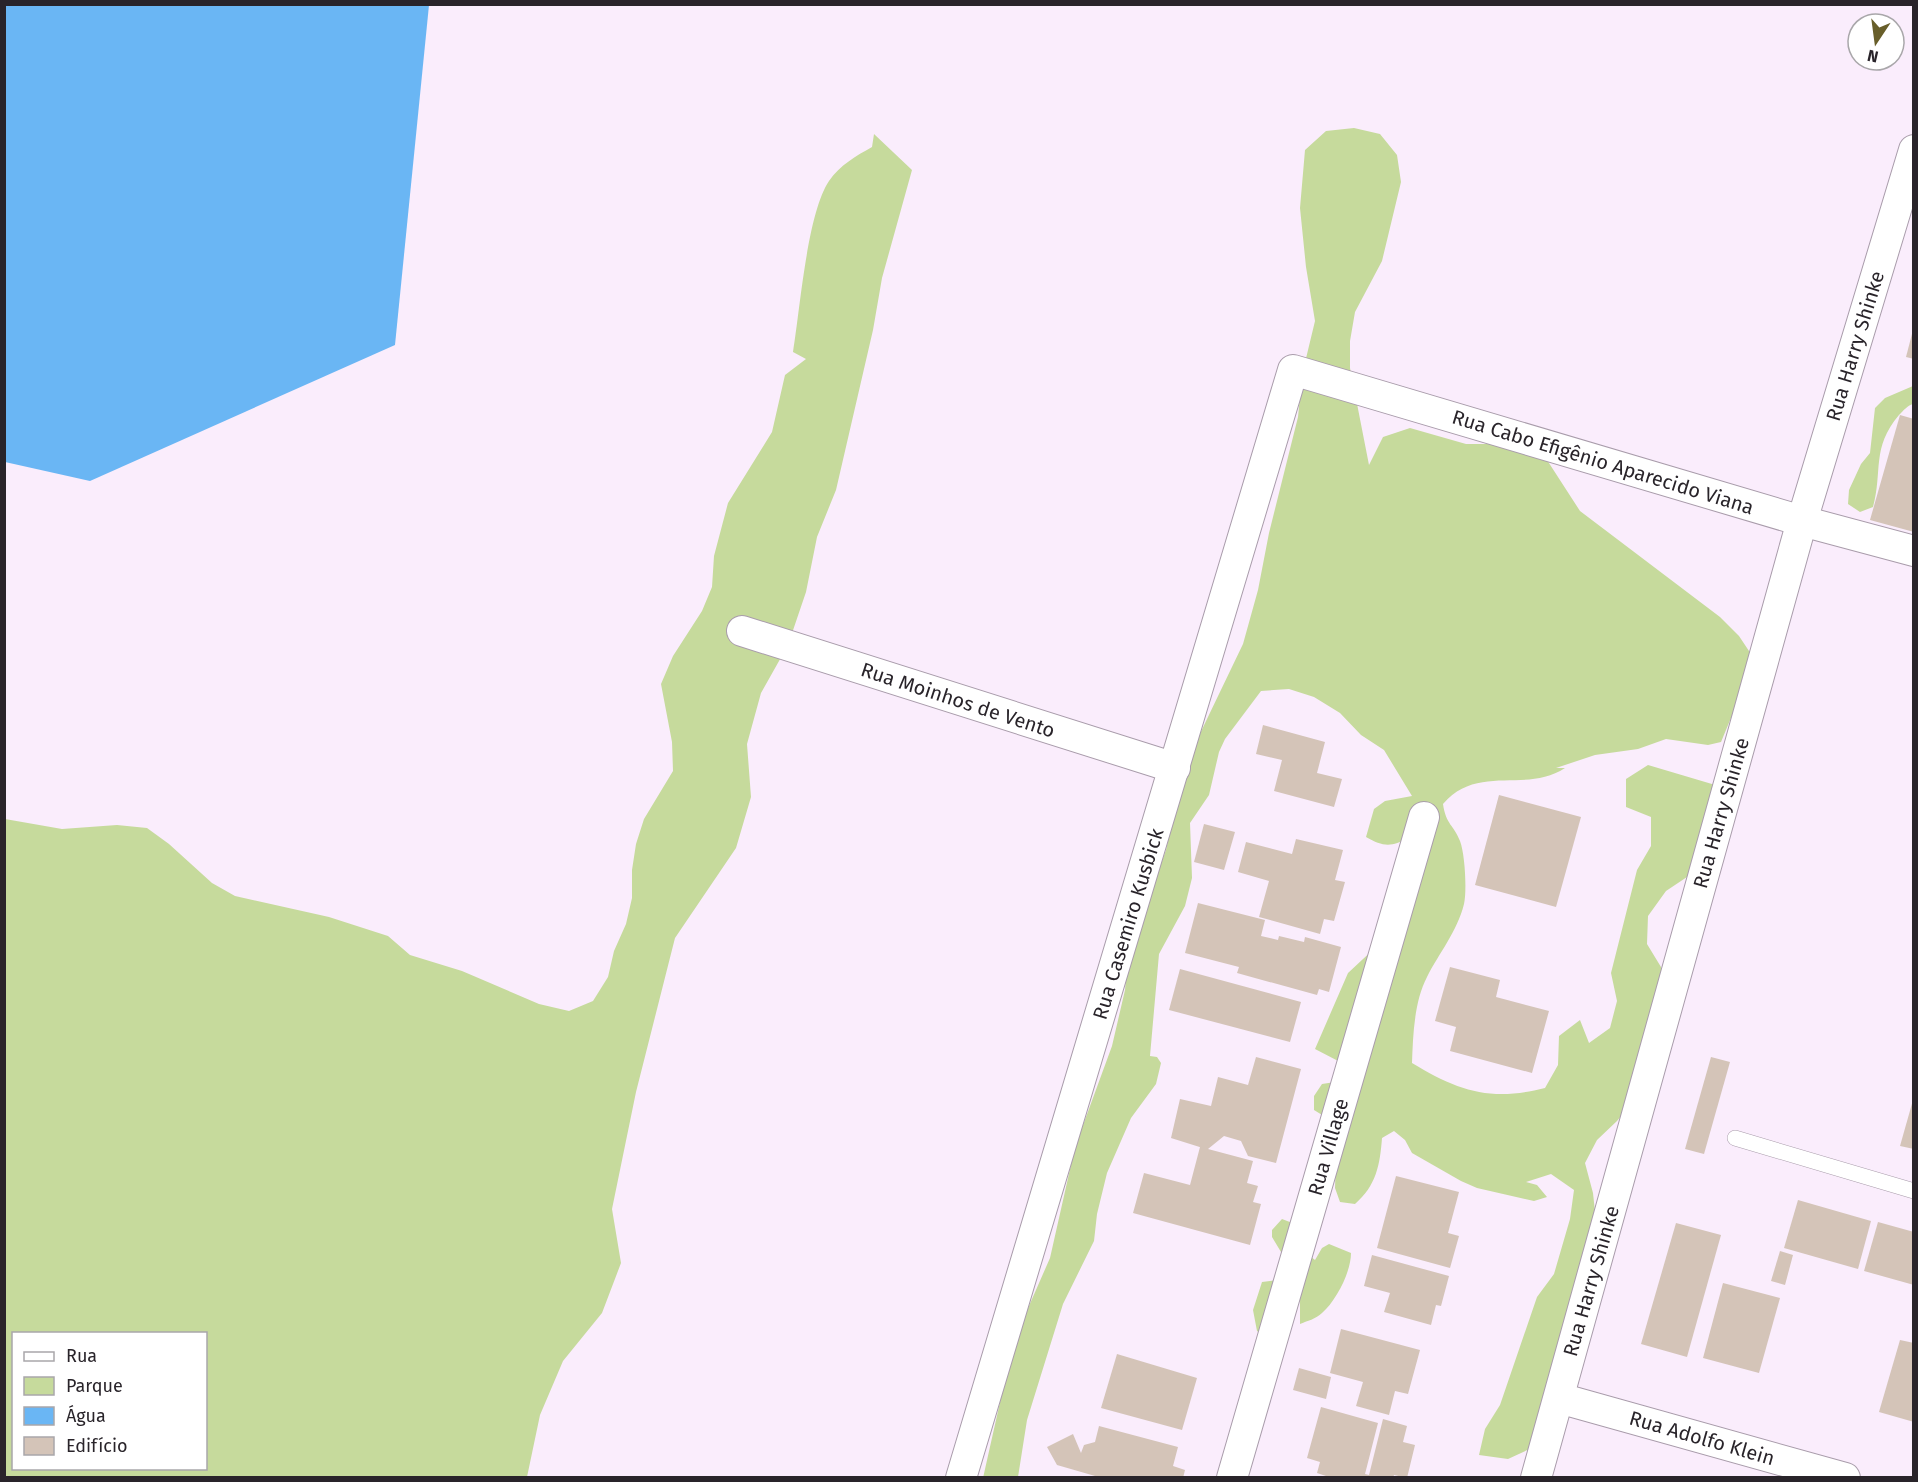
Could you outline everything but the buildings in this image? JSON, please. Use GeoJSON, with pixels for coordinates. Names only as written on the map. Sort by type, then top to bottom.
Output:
{"type":"FeatureCollection","features":[{"type":"Feature","properties":{"kind":"street","name":"Rua Harry Shinke"},"geometry":{"type":"LineString","coordinates":[[1536,1478],[1802,521],[1914,150]]}},
{"type":"Feature","properties":{"kind":"street","name":"Rua Cabo Efigênio Aparecido Viana"},"geometry":{"type":"LineString","coordinates":[[1293,369],[1802,521],[1914,551]]}},
{"type":"Feature","properties":{"kind":"street","name":"Rua Casemiro Kusbick"},"geometry":{"type":"LineString","coordinates":[[961,1478],[1293,369]]}},
{"type":"Feature","properties":{"kind":"street","name":"Rua Moinhos de Vento"},"geometry":{"type":"LineString","coordinates":[[742,632],[1174,768]]}},
{"type":"Feature","properties":{"kind":"street","name":"Rua Village"},"geometry":{"type":"LineString","coordinates":[[1232,1478],[1424,818]]}},
{"type":"Feature","properties":{"kind":"street","name":"Rua Adolfo Klein"},"geometry":{"type":"LineString","coordinates":[[1559,1398],[1845,1478]]}},
{"type":"Feature","properties":{"kind":"lane"},"geometry":{"type":"LineString","coordinates":[[1735,1138],[1914,1191]]}},
{"type":"Feature","properties":{"kind":"green space"},"geometry":{"type":"Polygon","coordinates":[[[1354,128],[1380,134],[1397,155],[1401,182],[1382,261],[1355,312],[1350,341],[1350,368],[1369,465],[1383,437],[1410,428],[1466,444],[1495,444],[1547,460],[1580,511],[1720,617],[1739,636],[1755,660],[1721,742],[1708,745],[1666,739],[1638,749],[1595,755],[1556,768],[1565,768],[1534,779],[1487,781],[1471,785],[1457,792],[1443,804],[1448,821],[1462,847],[1465,898],[1457,924],[1427,977],[1419,997],[1412,1063],[1460,1087],[1491,1094],[1526,1092],[1545,1088],[1558,1065],[1559,1036],[1580,1020],[1589,1043],[1610,1028],[1617,1001],[1611,973],[1637,870],[1651,846],[1651,817],[1626,807],[1626,779],[1648,765],[1722,787],[1690,875],[1666,891],[1648,916],[1647,944],[1661,967],[1662,995],[1635,1099],[1597,1140],[1585,1163],[1593,1193],[1596,1221],[1534,1447],[1508,1459],[1479,1455],[1485,1429],[1500,1405],[1537,1297],[1554,1274],[1570,1219],[1574,1190],[1551,1174],[1526,1182],[1537,1185],[1547,1197],[1534,1201],[1477,1188],[1412,1153],[1405,1140],[1394,1131],[1382,1138],[1376,1174],[1368,1190],[1355,1204],[1340,1202],[1335,1188],[1336,1159],[1327,1118],[1314,1110],[1314,1096],[1322,1084],[1335,1082],[1342,1063],[1315,1049],[1348,973],[1392,932],[1420,885],[1427,858],[1408,838],[1387,845],[1366,837],[1374,809],[1385,801],[1412,796],[1384,750],[1361,735],[1340,713],[1314,697],[1289,689],[1261,691],[1225,739],[1219,752],[1209,795],[1190,823],[1192,878],[1185,906],[1159,954],[1150,1056],[1157,1057],[1161,1063],[1156,1084],[1131,1118],[1107,1173],[1097,1214],[1094,1241],[1063,1304],[1027,1420],[1018,1477],[983,1478],[1007,1371],[1025,1315],[1050,1258],[1075,1147],[1112,1046],[1125,990],[1128,955],[1166,850],[1178,795],[1195,744],[1243,644],[1258,590],[1269,533],[1298,417],[1302,375],[1315,321],[1306,267],[1300,208],[1305,150],[1326,131],[1354,128]]]}},
{"type":"Feature","properties":{"kind":"green space"},"geometry":{"type":"Polygon","coordinates":[[[874,134],[912,170],[882,278],[873,330],[836,490],[817,537],[806,592],[788,645],[761,693],[747,744],[751,797],[736,848],[675,938],[636,1092],[612,1209],[621,1263],[602,1313],[563,1361],[540,1415],[527,1477],[5,1478],[5,819],[62,829],[117,825],[147,828],[169,844],[212,883],[235,896],[329,917],[388,936],[410,955],[462,971],[539,1004],[569,1011],[593,1001],[608,977],[614,951],[626,924],[632,898],[632,870],[636,844],[644,819],[673,771],[672,742],[661,684],[673,656],[702,611],[712,587],[714,556],[728,503],[772,432],[785,375],[806,359],[793,352],[815,216],[821,196],[829,181],[854,157],[872,147],[874,134]]]}},
{"type":"Feature","properties":{"kind":"green space"},"geometry":{"type":"Polygon","coordinates":[[[1913,386],[1913,404],[1899,415],[1890,427],[1881,449],[1873,507],[1860,512],[1848,504],[1849,490],[1861,464],[1870,453],[1875,408],[1885,398],[1913,386]]]}},
{"type":"Feature","properties":{"kind":"green space"},"geometry":{"type":"Polygon","coordinates":[[[1282,1219],[1295,1224],[1310,1256],[1315,1260],[1322,1248],[1329,1244],[1351,1253],[1350,1261],[1346,1277],[1337,1294],[1320,1315],[1300,1324],[1300,1299],[1293,1297],[1263,1335],[1257,1331],[1253,1310],[1262,1282],[1277,1280],[1284,1257],[1272,1237],[1272,1230],[1282,1219]]]}},
{"type":"Feature","properties":{"kind":"water"},"geometry":{"type":"Polygon","coordinates":[[[5,4],[429,5],[395,345],[90,481],[5,462],[5,4]]]}}]}
